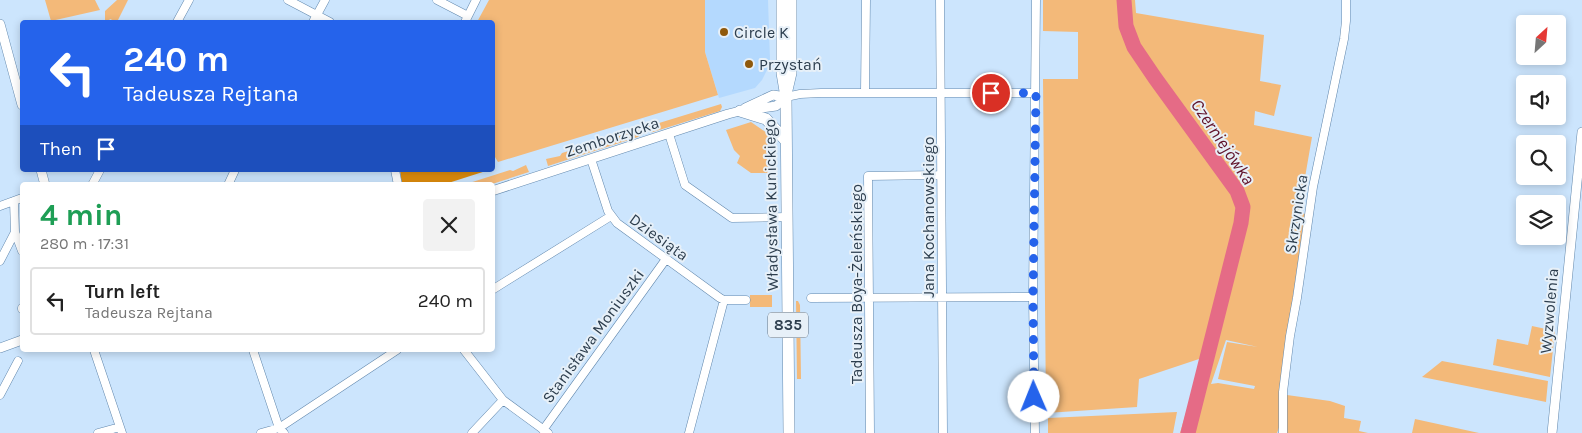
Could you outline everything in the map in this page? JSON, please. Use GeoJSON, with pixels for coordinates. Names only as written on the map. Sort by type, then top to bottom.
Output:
{"type":"FeatureCollection","features":[{"type":"Feature","properties":{"kind":"main road","name":"Władysława Kunickiego"},"geometry":{"type":"LineString","coordinates":[[782,0],[782,73],[786,97],[789,433]]}},
{"type":"Feature","properties":{"kind":"main road","name":"Władysława Kunickiego"},"geometry":{"type":"LineString","coordinates":[[786,97],[791,73],[792,0]]}},
{"type":"Feature","properties":{"kind":"main road"},"geometry":{"type":"LineString","coordinates":[[740,111],[766,119],[786,141]]}},
{"type":"Feature","properties":{"kind":"street"},"geometry":{"type":"LineString","coordinates":[[178,20],[189,0]]}},
{"type":"Feature","properties":{"kind":"street"},"geometry":{"type":"LineString","coordinates":[[288,0],[315,19],[325,0]]}},
{"type":"Feature","properties":{"kind":"street"},"geometry":{"type":"LineString","coordinates":[[437,0],[466,19],[476,0]]}},
{"type":"Feature","properties":{"kind":"street"},"geometry":{"type":"LineString","coordinates":[[865,92],[866,0]]}},
{"type":"Feature","properties":{"kind":"street","name":"Jana Kochanowskiego"},"geometry":{"type":"LineString","coordinates":[[940,0],[943,433]]}},
{"type":"Feature","properties":{"kind":"street"},"geometry":{"type":"LineString","coordinates":[[1035,433],[1033,298],[1036,0]]}},
{"type":"Feature","properties":{"kind":"street","name":"Skrzynicka"},"geometry":{"type":"LineString","coordinates":[[1283,433],[1283,392],[1290,336],[1315,178],[1344,39],[1346,0]]}},
{"type":"Feature","properties":{"kind":"street"},"geometry":{"type":"LineString","coordinates":[[0,24],[20,97]]}},
{"type":"Feature","properties":{"kind":"street"},"geometry":{"type":"LineString","coordinates":[[786,97],[800,94],[865,92],[942,94],[1036,93]]}},
{"type":"Feature","properties":{"kind":"street","name":"Zemborzycka"},"geometry":{"type":"LineString","coordinates":[[495,190],[740,111],[776,106],[786,97]]}},
{"type":"Feature","properties":{"kind":"street","name":"Wyzwolenia"},"geometry":{"type":"LineString","coordinates":[[1552,433],[1582,132]]}},
{"type":"Feature","properties":{"kind":"street"},"geometry":{"type":"LineString","coordinates":[[669,134],[685,185],[732,218],[787,218]]}},
{"type":"Feature","properties":{"kind":"street","name":"Dziesiąta"},"geometry":{"type":"LineString","coordinates":[[591,159],[611,216],[666,259],[724,300]]}},
{"type":"Feature","properties":{"kind":"street","name":"Tadeusza Boya-Żeleńskiego"},"geometry":{"type":"LineString","coordinates":[[870,433],[868,176],[941,175]]}},
{"type":"Feature","properties":{"kind":"street"},"geometry":{"type":"LineString","coordinates":[[0,206],[20,199]]}},
{"type":"Feature","properties":{"kind":"street"},"geometry":{"type":"LineString","coordinates":[[14,201],[15,232],[20,246]]}},
{"type":"Feature","properties":{"kind":"street"},"geometry":{"type":"LineString","coordinates":[[495,288],[611,216]]}},
{"type":"Feature","properties":{"kind":"street"},"geometry":{"type":"LineString","coordinates":[[0,261],[15,232]]}},
{"type":"Feature","properties":{"kind":"street","name":"Stanisława Moniuszki"},"geometry":{"type":"LineString","coordinates":[[545,431],[666,259]]}},
{"type":"Feature","properties":{"kind":"street"},"geometry":{"type":"LineString","coordinates":[[811,298],[1033,298]]}},
{"type":"Feature","properties":{"kind":"street"},"geometry":{"type":"LineString","coordinates":[[689,433],[724,300],[746,300]]}},
{"type":"Feature","properties":{"kind":"street"},"geometry":{"type":"LineString","coordinates":[[0,348],[20,341]]}},
{"type":"Feature","properties":{"kind":"street"},"geometry":{"type":"LineString","coordinates":[[95,352],[121,430],[98,433]]}},
{"type":"Feature","properties":{"kind":"street"},"geometry":{"type":"LineString","coordinates":[[254,352],[281,430]]}},
{"type":"Feature","properties":{"kind":"street"},"geometry":{"type":"LineString","coordinates":[[261,433],[281,430],[394,352]]}},
{"type":"Feature","properties":{"kind":"street"},"geometry":{"type":"LineString","coordinates":[[466,352],[503,400],[545,431]]}},
{"type":"Feature","properties":{"kind":"street"},"geometry":{"type":"LineString","coordinates":[[0,395],[18,361]]}},
{"type":"Feature","properties":{"kind":"street"},"geometry":{"type":"LineString","coordinates":[[472,433],[503,400]]}},
{"type":"Feature","properties":{"kind":"shaded area"},"geometry":{"type":"Polygon","coordinates":[[[45,0],[95,0],[100,10],[55,20],[51,20],[45,0]]]}},
{"type":"Feature","properties":{"kind":"shaded area"},"geometry":{"type":"Polygon","coordinates":[[[117,0],[128,0],[118,20],[105,20],[105,11],[117,0]]]}},
{"type":"Feature","properties":{"kind":"shaded area"},"geometry":{"type":"Polygon","coordinates":[[[489,0],[705,0],[705,52],[718,95],[498,162],[495,157],[495,20],[478,20],[489,0]]]}},
{"type":"Feature","properties":{"kind":"shaded area"},"geometry":{"type":"Polygon","coordinates":[[[705,0],[768,0],[770,60],[762,80],[755,88],[719,98],[705,52],[705,0]]]}},
{"type":"Feature","properties":{"kind":"shaded area"},"geometry":{"type":"Polygon","coordinates":[[[1043,0],[1135,0],[1136,13],[1264,35],[1260,81],[1281,85],[1274,116],[1255,111],[1254,125],[1312,137],[1299,212],[1305,214],[1288,332],[1280,425],[1277,433],[1180,433],[1202,358],[1139,379],[1137,407],[1046,413],[1043,79],[1078,79],[1078,32],[1043,31],[1043,0]],[[1226,340],[1211,384],[1218,383],[1254,389],[1255,386],[1218,379],[1227,342],[1258,347],[1226,340]]]}},
{"type":"Feature","properties":{"kind":"shaded area"},"geometry":{"type":"Polygon","coordinates":[[[721,104],[720,111],[653,132],[647,130],[646,127],[721,104]]]}},
{"type":"Feature","properties":{"kind":"shaded area"},"geometry":{"type":"Polygon","coordinates":[[[751,122],[767,133],[770,140],[770,173],[751,173],[737,163],[740,156],[734,150],[726,130],[751,122]]]}},
{"type":"Feature","properties":{"kind":"shaded area"},"geometry":{"type":"Polygon","coordinates":[[[641,129],[641,135],[638,137],[548,166],[546,159],[641,129]]]}},
{"type":"Feature","properties":{"kind":"shaded area"},"geometry":{"type":"Polygon","coordinates":[[[526,165],[529,172],[495,183],[472,182],[510,170],[513,171],[526,165]]]}},
{"type":"Feature","properties":{"kind":"shaded area"},"geometry":{"type":"Polygon","coordinates":[[[400,172],[483,172],[451,182],[402,182],[400,172]]]}},
{"type":"Feature","properties":{"kind":"shaded area"},"geometry":{"type":"Polygon","coordinates":[[[750,295],[772,295],[772,307],[750,307],[750,295]]]}},
{"type":"Feature","properties":{"kind":"shaded area"},"geometry":{"type":"Polygon","coordinates":[[[796,301],[800,305],[801,379],[797,379],[796,301]]]}},
{"type":"Feature","properties":{"kind":"shaded area"},"geometry":{"type":"Polygon","coordinates":[[[1532,326],[1555,331],[1550,377],[1493,365],[1497,339],[1528,345],[1532,326]]]}},
{"type":"Feature","properties":{"kind":"shaded area"},"geometry":{"type":"Polygon","coordinates":[[[1442,361],[1548,381],[1546,402],[1422,377],[1442,361]]]}},
{"type":"Feature","properties":{"kind":"shaded area"},"geometry":{"type":"Polygon","coordinates":[[[1287,395],[1330,401],[1345,406],[1344,418],[1361,421],[1359,431],[1368,433],[1286,433],[1287,395]]]}},
{"type":"Feature","properties":{"kind":"shaded area"},"geometry":{"type":"Polygon","coordinates":[[[1177,412],[1173,433],[1048,433],[1048,418],[1177,412]]]}},
{"type":"Feature","properties":{"kind":"shaded area"},"geometry":{"type":"Polygon","coordinates":[[[1415,419],[1479,433],[1412,433],[1415,419]]]}},
{"type":"Feature","properties":{"kind":"waterway","name":"Czerniejówka"},"geometry":{"type":"LineString","coordinates":[[1124,0],[1126,26],[1134,47],[1237,191],[1243,207],[1241,223],[1188,433]]}},
{"type":"Feature","properties":{"kind":"place","name":"Circle K"},"geometry":{"type":"Point","coordinates":[724,32]}},
{"type":"Feature","properties":{"kind":"place","name":"Przystań"},"geometry":{"type":"Point","coordinates":[749,64]}},
{"type":"Feature","properties":{"kind":"route"},"geometry":{"type":"LineString","coordinates":[[991,93],[1036,93],[1033,298],[1034,397]]}}]}
